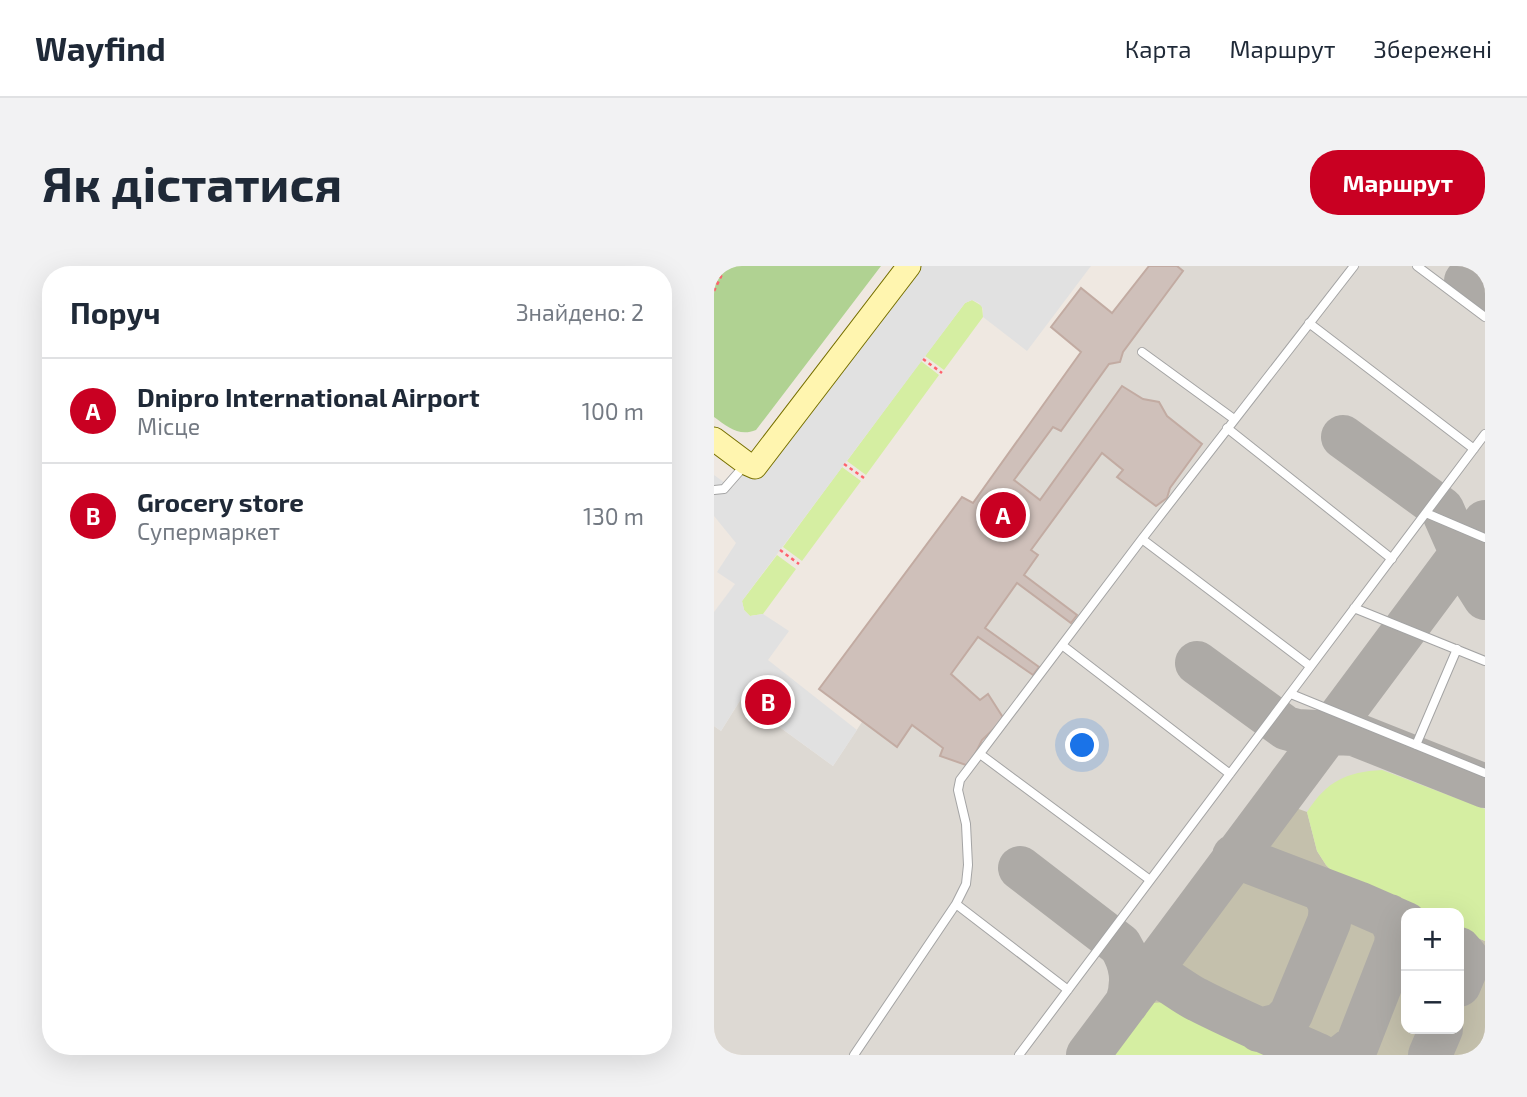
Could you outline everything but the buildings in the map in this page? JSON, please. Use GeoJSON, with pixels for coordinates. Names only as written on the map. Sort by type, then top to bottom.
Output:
{"type":"FeatureCollection","features":[{"type":"Feature","properties":{"kind":"main road"},"geometry":{"type":"LineString","coordinates":[[714,439],[755,467],[909,266]]}},
{"type":"Feature","properties":{"kind":"lane"},"geometry":{"type":"LineString","coordinates":[[854,1055],[967,884],[966,824],[958,785],[1142,539],[1354,266]]}},
{"type":"Feature","properties":{"kind":"lane"},"geometry":{"type":"LineString","coordinates":[[1417,266],[1485,317]]}},
{"type":"Feature","properties":{"kind":"lane"},"geometry":{"type":"LineString","coordinates":[[1309,323],[1474,449]]}},
{"type":"Feature","properties":{"kind":"lane"},"geometry":{"type":"LineString","coordinates":[[1142,352],[1234,419]]}},
{"type":"Feature","properties":{"kind":"lane"},"geometry":{"type":"LineString","coordinates":[[1227,429],[1392,559]]}},
{"type":"Feature","properties":{"kind":"lane"},"geometry":{"type":"LineString","coordinates":[[1019,1055],[1485,434]]}},
{"type":"Feature","properties":{"kind":"lane"},"geometry":{"type":"LineString","coordinates":[[714,490],[724,489],[746,463]]}},
{"type":"Feature","properties":{"kind":"lane"},"geometry":{"type":"LineString","coordinates":[[1426,513],[1485,538]]}},
{"type":"Feature","properties":{"kind":"lane"},"geometry":{"type":"LineString","coordinates":[[1142,539],[1310,666]]}},
{"type":"Feature","properties":{"kind":"lane"},"geometry":{"type":"LineString","coordinates":[[1354,608],[1485,661]]}},
{"type":"Feature","properties":{"kind":"lane"},"geometry":{"type":"LineString","coordinates":[[1062,645],[1230,774]]}},
{"type":"Feature","properties":{"kind":"lane"},"geometry":{"type":"LineString","coordinates":[[1416,745],[1457,649]]}},
{"type":"Feature","properties":{"kind":"lane"},"geometry":{"type":"LineString","coordinates":[[1291,694],[1485,773]]}},
{"type":"Feature","properties":{"kind":"lane"},"geometry":{"type":"LineString","coordinates":[[980,754],[1150,880]]}},
{"type":"Feature","properties":{"kind":"lane"},"geometry":{"type":"LineString","coordinates":[[956,904],[1068,990]]}},
{"type":"Feature","properties":{"kind":"path"},"geometry":{"type":"LineString","coordinates":[[714,291],[726,266]]}},
{"type":"Feature","properties":{"kind":"path"},"geometry":{"type":"LineString","coordinates":[[923,359],[942,373]]}},
{"type":"Feature","properties":{"kind":"path"},"geometry":{"type":"LineString","coordinates":[[844,464],[864,478]]}},
{"type":"Feature","properties":{"kind":"path"},"geometry":{"type":"LineString","coordinates":[[780,551],[799,564]]}},
{"type":"Feature","properties":{"kind":"shaded area"},"geometry":{"type":"Polygon","coordinates":[[[895,266],[1091,266],[1027,351],[983,317],[983,309],[979,303],[972,300],[965,303],[742,601],[744,610],[750,616],[763,614],[789,631],[768,660],[857,730],[833,766],[741,699],[721,731],[714,726],[714,612],[735,584],[717,572],[736,543],[714,516],[714,475],[732,488],[895,266]]]}},
{"type":"Feature","properties":{"kind":"shaded area"},"geometry":{"type":"Polygon","coordinates":[[[1149,266],[1485,266],[1485,1055],[714,1055],[714,726],[721,731],[741,699],[833,766],[862,722],[819,689],[962,497],[973,503],[1081,352],[1051,327],[1081,288],[1112,313],[1149,266]]]}},
{"type":"Feature","properties":{"kind":"shaded area"},"geometry":{"type":"Polygon","coordinates":[[[1296,808],[1307,812],[1317,851],[1342,881],[1405,908],[1401,908],[1401,1034],[1464,1034],[1464,932],[1485,941],[1485,1055],[1112,1055],[1296,808]]]}},
{"type":"Feature","properties":{"kind":"green space"},"geometry":{"type":"Polygon","coordinates":[[[714,266],[881,266],[756,430],[750,432],[734,430],[714,417],[714,266]]]}},
{"type":"Feature","properties":{"kind":"green space"},"geometry":{"type":"Polygon","coordinates":[[[972,300],[982,306],[983,317],[944,370],[925,356],[965,303],[972,300]]]}},
{"type":"Feature","properties":{"kind":"green space"},"geometry":{"type":"Polygon","coordinates":[[[921,361],[939,375],[866,475],[847,461],[921,361]]]}},
{"type":"Feature","properties":{"kind":"green space"},"geometry":{"type":"Polygon","coordinates":[[[842,467],[861,481],[802,561],[783,547],[842,467]]]}},
{"type":"Feature","properties":{"kind":"green space"},"geometry":{"type":"Polygon","coordinates":[[[777,555],[796,569],[763,614],[750,616],[744,610],[742,601],[777,555]]]}},
{"type":"Feature","properties":{"kind":"green space"},"geometry":{"type":"Polygon","coordinates":[[[1382,770],[1485,809],[1485,941],[1464,932],[1464,908],[1405,908],[1342,881],[1326,865],[1317,851],[1307,812],[1330,786],[1358,773],[1382,770]]]}},
{"type":"Feature","properties":{"kind":"green space"},"geometry":{"type":"Polygon","coordinates":[[[1180,1001],[1308,1055],[1113,1055],[1152,1003],[1180,1001]]]}},
{"type":"Feature","properties":{"kind":"taxiway"},"geometry":{"type":"LineString","coordinates":[[1466,281],[1485,295]]}},
{"type":"Feature","properties":{"kind":"taxiway"},"geometry":{"type":"LineString","coordinates":[[1343,437],[1442,509],[1473,579],[1485,598]]}},
{"type":"Feature","properties":{"kind":"taxiway"},"geometry":{"type":"LineString","coordinates":[[1088,1055],[1485,522]]}},
{"type":"Feature","properties":{"kind":"taxiway"},"geometry":{"type":"LineString","coordinates":[[1197,663],[1286,728],[1354,734],[1485,786]]}},
{"type":"Feature","properties":{"kind":"taxiway"},"geometry":{"type":"LineString","coordinates":[[1234,856],[1401,922]]}},
{"type":"Feature","properties":{"kind":"taxiway"},"geometry":{"type":"LineString","coordinates":[[1020,868],[1120,945],[1131,973],[1127,1003]]}},
{"type":"Feature","properties":{"kind":"taxiway"},"geometry":{"type":"LineString","coordinates":[[1259,1030],[1280,1025],[1291,1014],[1329,922],[1330,905],[1322,890]]}},
{"type":"Feature","properties":{"kind":"taxiway"},"geometry":{"type":"LineString","coordinates":[[1344,1055],[1357,1045],[1396,945],[1397,933],[1389,916]]}},
{"type":"Feature","properties":{"kind":"taxiway"},"geometry":{"type":"LineString","coordinates":[[1464,955],[1464,973]]}},
{"type":"Feature","properties":{"kind":"taxiway"},"geometry":{"type":"LineString","coordinates":[[1143,981],[1155,975],[1213,1007],[1318,1055]]}},
{"type":"Feature","properties":{"kind":"taxiway"},"geometry":{"type":"LineString","coordinates":[[1430,1055],[1439,1034]]}},
{"type":"Feature","properties":{"kind":"place","name":"Dnipro International Airport"},"geometry":{"type":"Point","coordinates":[1003,515]}},
{"type":"Feature","properties":{"kind":"place","name":"Grocery store"},"geometry":{"type":"Point","coordinates":[768,702]}}]}
